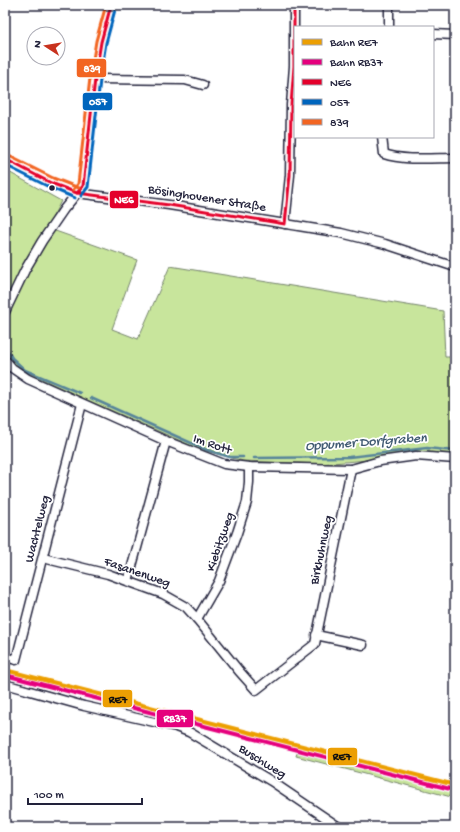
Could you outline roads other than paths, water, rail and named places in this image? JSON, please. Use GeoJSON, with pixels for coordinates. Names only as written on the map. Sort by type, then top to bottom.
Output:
{"type":"FeatureCollection","features":[{"type":"Feature","properties":{"kind":"street"},"geometry":{"type":"LineString","coordinates":[[5,312],[42,241],[64,209],[83,186],[95,79],[101,42],[110,5]]}},
{"type":"Feature","properties":{"kind":"street"},"geometry":{"type":"LineString","coordinates":[[285,224],[290,175],[291,105],[294,66],[294,5]]}},
{"type":"Feature","properties":{"kind":"street"},"geometry":{"type":"LineString","coordinates":[[389,5],[389,26]]}},
{"type":"Feature","properties":{"kind":"street"},"geometry":{"type":"LineString","coordinates":[[434,34],[455,35]]}},
{"type":"Feature","properties":{"kind":"street"},"geometry":{"type":"LineString","coordinates":[[95,79],[185,80],[203,85]]}},
{"type":"Feature","properties":{"kind":"street"},"geometry":{"type":"LineString","coordinates":[[382,138],[384,154],[393,157],[455,158]]}},
{"type":"Feature","properties":{"kind":"street","name":"Bösinghovener Straße"},"geometry":{"type":"LineString","coordinates":[[5,159],[77,193],[169,205],[341,233],[385,244],[455,268]]}},
{"type":"Feature","properties":{"kind":"street","name":"Im Rott"},"geometry":{"type":"LineString","coordinates":[[5,360],[12,368],[28,379],[166,441],[224,464],[249,467],[351,469],[380,461],[416,456],[455,460]]}},
{"type":"Feature","properties":{"kind":"street","name":"Wachtelweg"},"geometry":{"type":"LineString","coordinates":[[5,657],[16,660],[82,404]]}},
{"type":"Feature","properties":{"kind":"street"},"geometry":{"type":"LineString","coordinates":[[128,581],[166,441]]}},
{"type":"Feature","properties":{"kind":"street","name":"Kiebitzweg"},"geometry":{"type":"LineString","coordinates":[[198,619],[219,581],[238,533],[247,502],[249,467]]}},
{"type":"Feature","properties":{"kind":"street","name":"Birkhuhnweg"},"geometry":{"type":"LineString","coordinates":[[256,690],[315,644],[351,469]]}},
{"type":"Feature","properties":{"kind":"street","name":"Fasanenweg"},"geometry":{"type":"LineString","coordinates":[[43,558],[108,574],[170,597],[186,607],[198,619],[256,690]]}},
{"type":"Feature","properties":{"kind":"street"},"geometry":{"type":"LineString","coordinates":[[316,635],[363,645]]}},
{"type":"Feature","properties":{"kind":"street","name":"Buschweg"},"geometry":{"type":"LineString","coordinates":[[5,684],[84,706],[176,727],[189,732],[271,781],[339,827]]}},
{"type":"Feature","properties":{"kind":"waterway","name":"Oppumer Dorfgraben"},"geometry":{"type":"LineString","coordinates":[[5,346],[12,358],[25,370],[80,393]]}},
{"type":"Feature","properties":{"kind":"waterway","name":"Oppumer Dorfgraben"},"geometry":{"type":"LineString","coordinates":[[91,398],[207,450],[230,457],[243,457]]}},
{"type":"Feature","properties":{"kind":"waterway","name":"Oppumer Dorfgraben"},"geometry":{"type":"LineString","coordinates":[[254,458],[349,457],[427,448],[455,451]]}},
{"type":"Feature","properties":{"kind":"rail line","name":"RE7"},"geometry":{"type":"LineString","coordinates":[[5,670],[455,785]]}},
{"type":"Feature","properties":{"kind":"rail line","name":"RB37"},"geometry":{"type":"LineString","coordinates":[[5,675],[454,790]]}}]}
